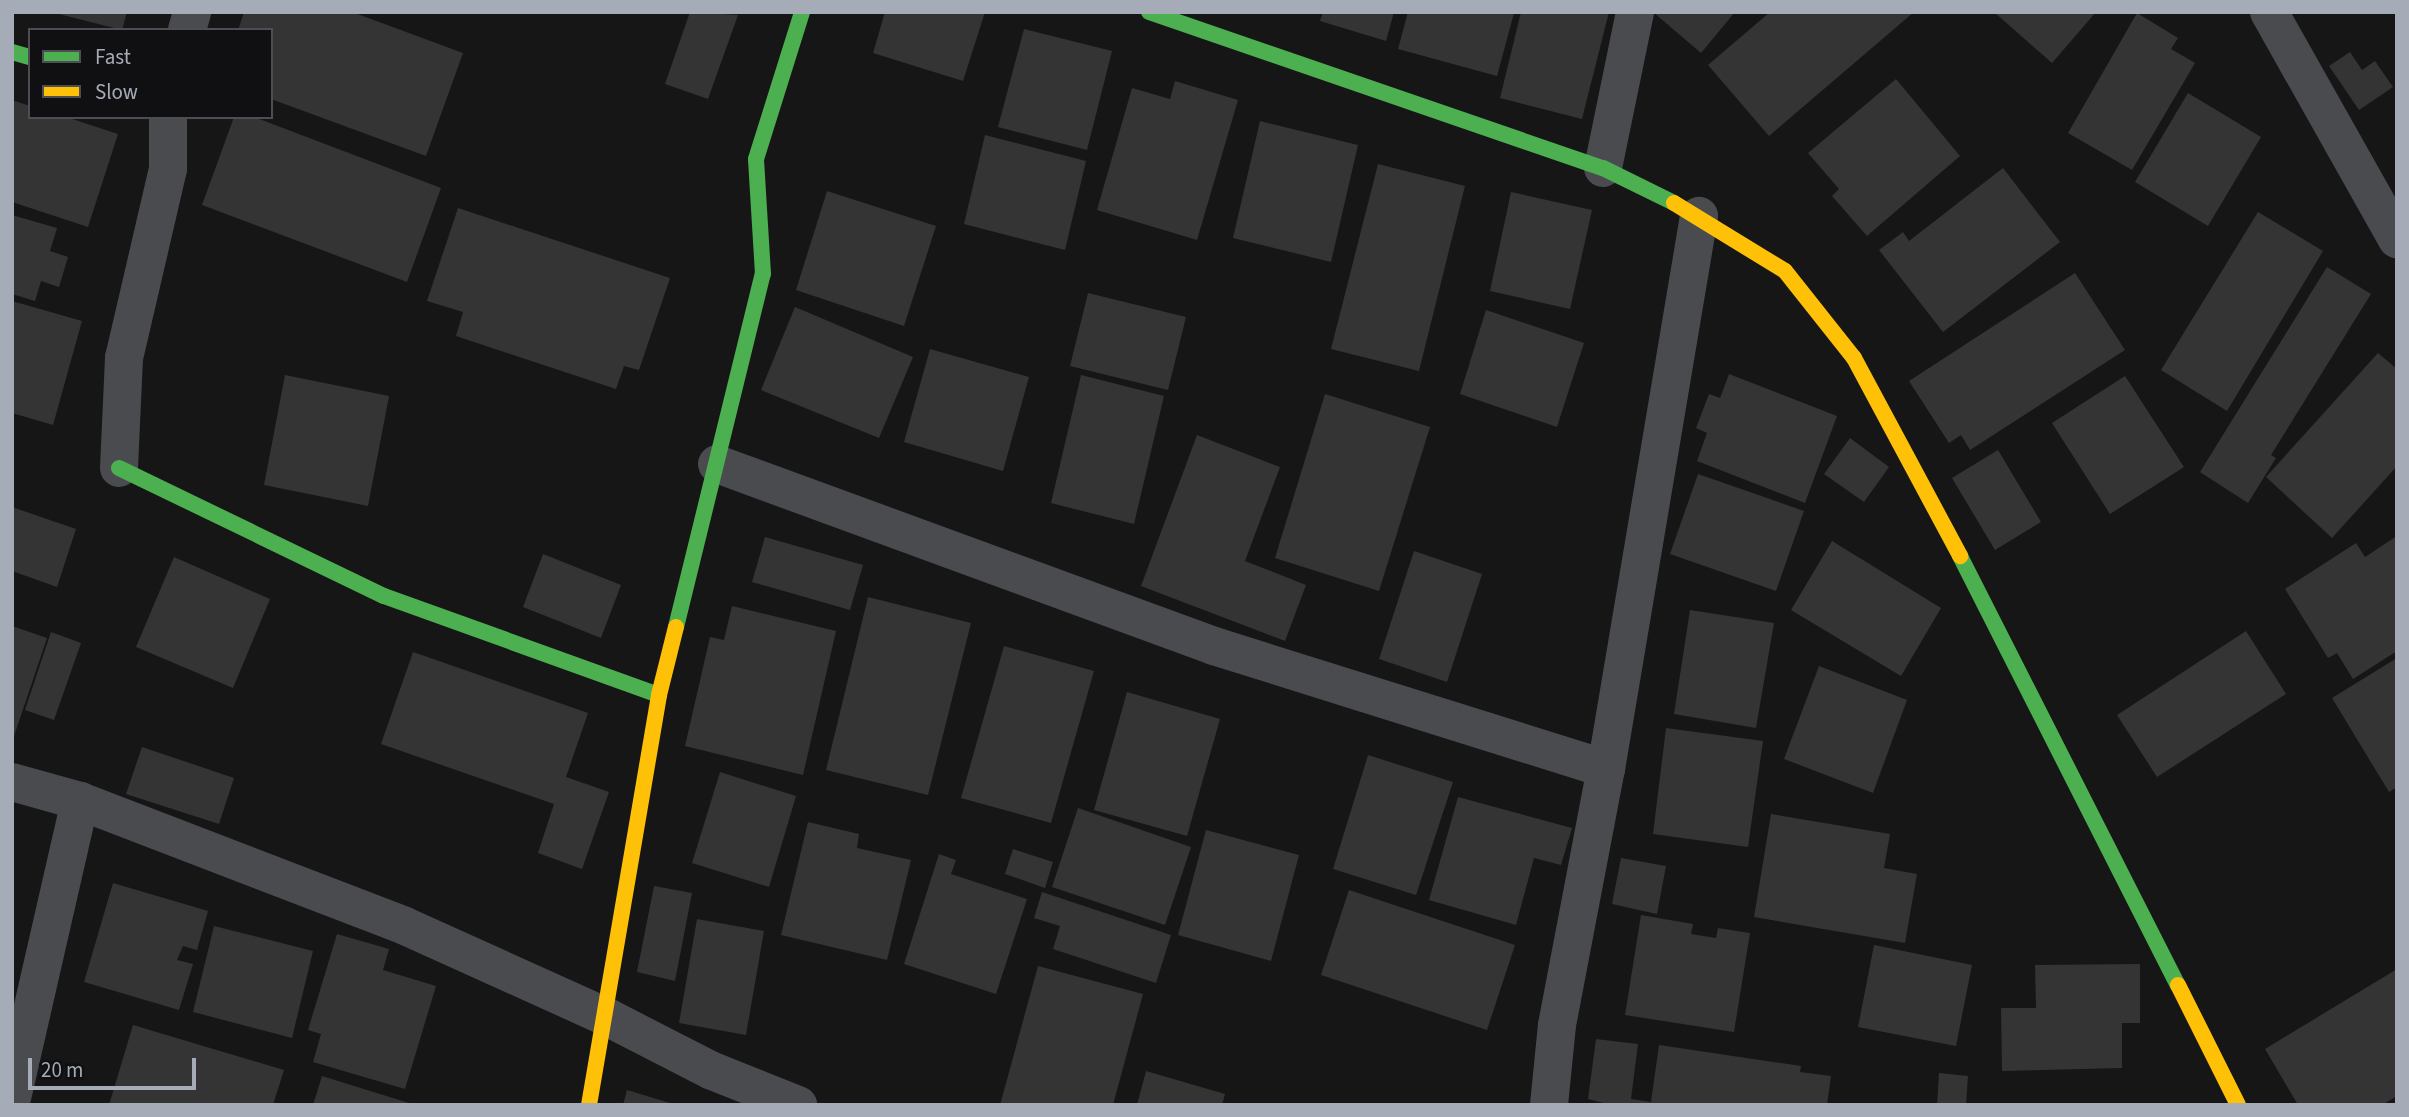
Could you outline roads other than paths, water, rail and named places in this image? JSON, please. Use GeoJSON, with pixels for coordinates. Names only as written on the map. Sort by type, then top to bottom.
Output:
{"type":"FeatureCollection","features":[{"type":"Feature","properties":{"kind":"street"},"geometry":{"type":"LineString","coordinates":[[589,1105],[607,1017],[659,695],[763,274],[756,159],[802,12]]}},
{"type":"Feature","properties":{"kind":"street"},"geometry":{"type":"LineString","coordinates":[[1149,12],[1603,168],[1699,216],[1785,271],[1854,358],[2024,676],[2238,1105]]}},
{"type":"Feature","properties":{"kind":"street"},"geometry":{"type":"LineString","coordinates":[[1603,168],[1635,12]]}},
{"type":"Feature","properties":{"kind":"street"},"geometry":{"type":"LineString","coordinates":[[2269,12],[2397,239]]}},
{"type":"Feature","properties":{"kind":"street"},"geometry":{"type":"LineString","coordinates":[[168,119],[168,169],[124,358],[119,468],[384,596],[659,695]]}},
{"type":"Feature","properties":{"kind":"street"},"geometry":{"type":"LineString","coordinates":[[1549,1105],[1557,1025],[1605,769],[1699,216]]}},
{"type":"Feature","properties":{"kind":"street"},"geometry":{"type":"LineString","coordinates":[[717,464],[1214,646],[1605,769]]}},
{"type":"Feature","properties":{"kind":"street"},"geometry":{"type":"LineString","coordinates":[[12,782],[80,801],[405,926],[607,1017],[710,1070],[798,1105]]}},
{"type":"Feature","properties":{"kind":"street"},"geometry":{"type":"LineString","coordinates":[[12,1098],[80,801]]}}]}
